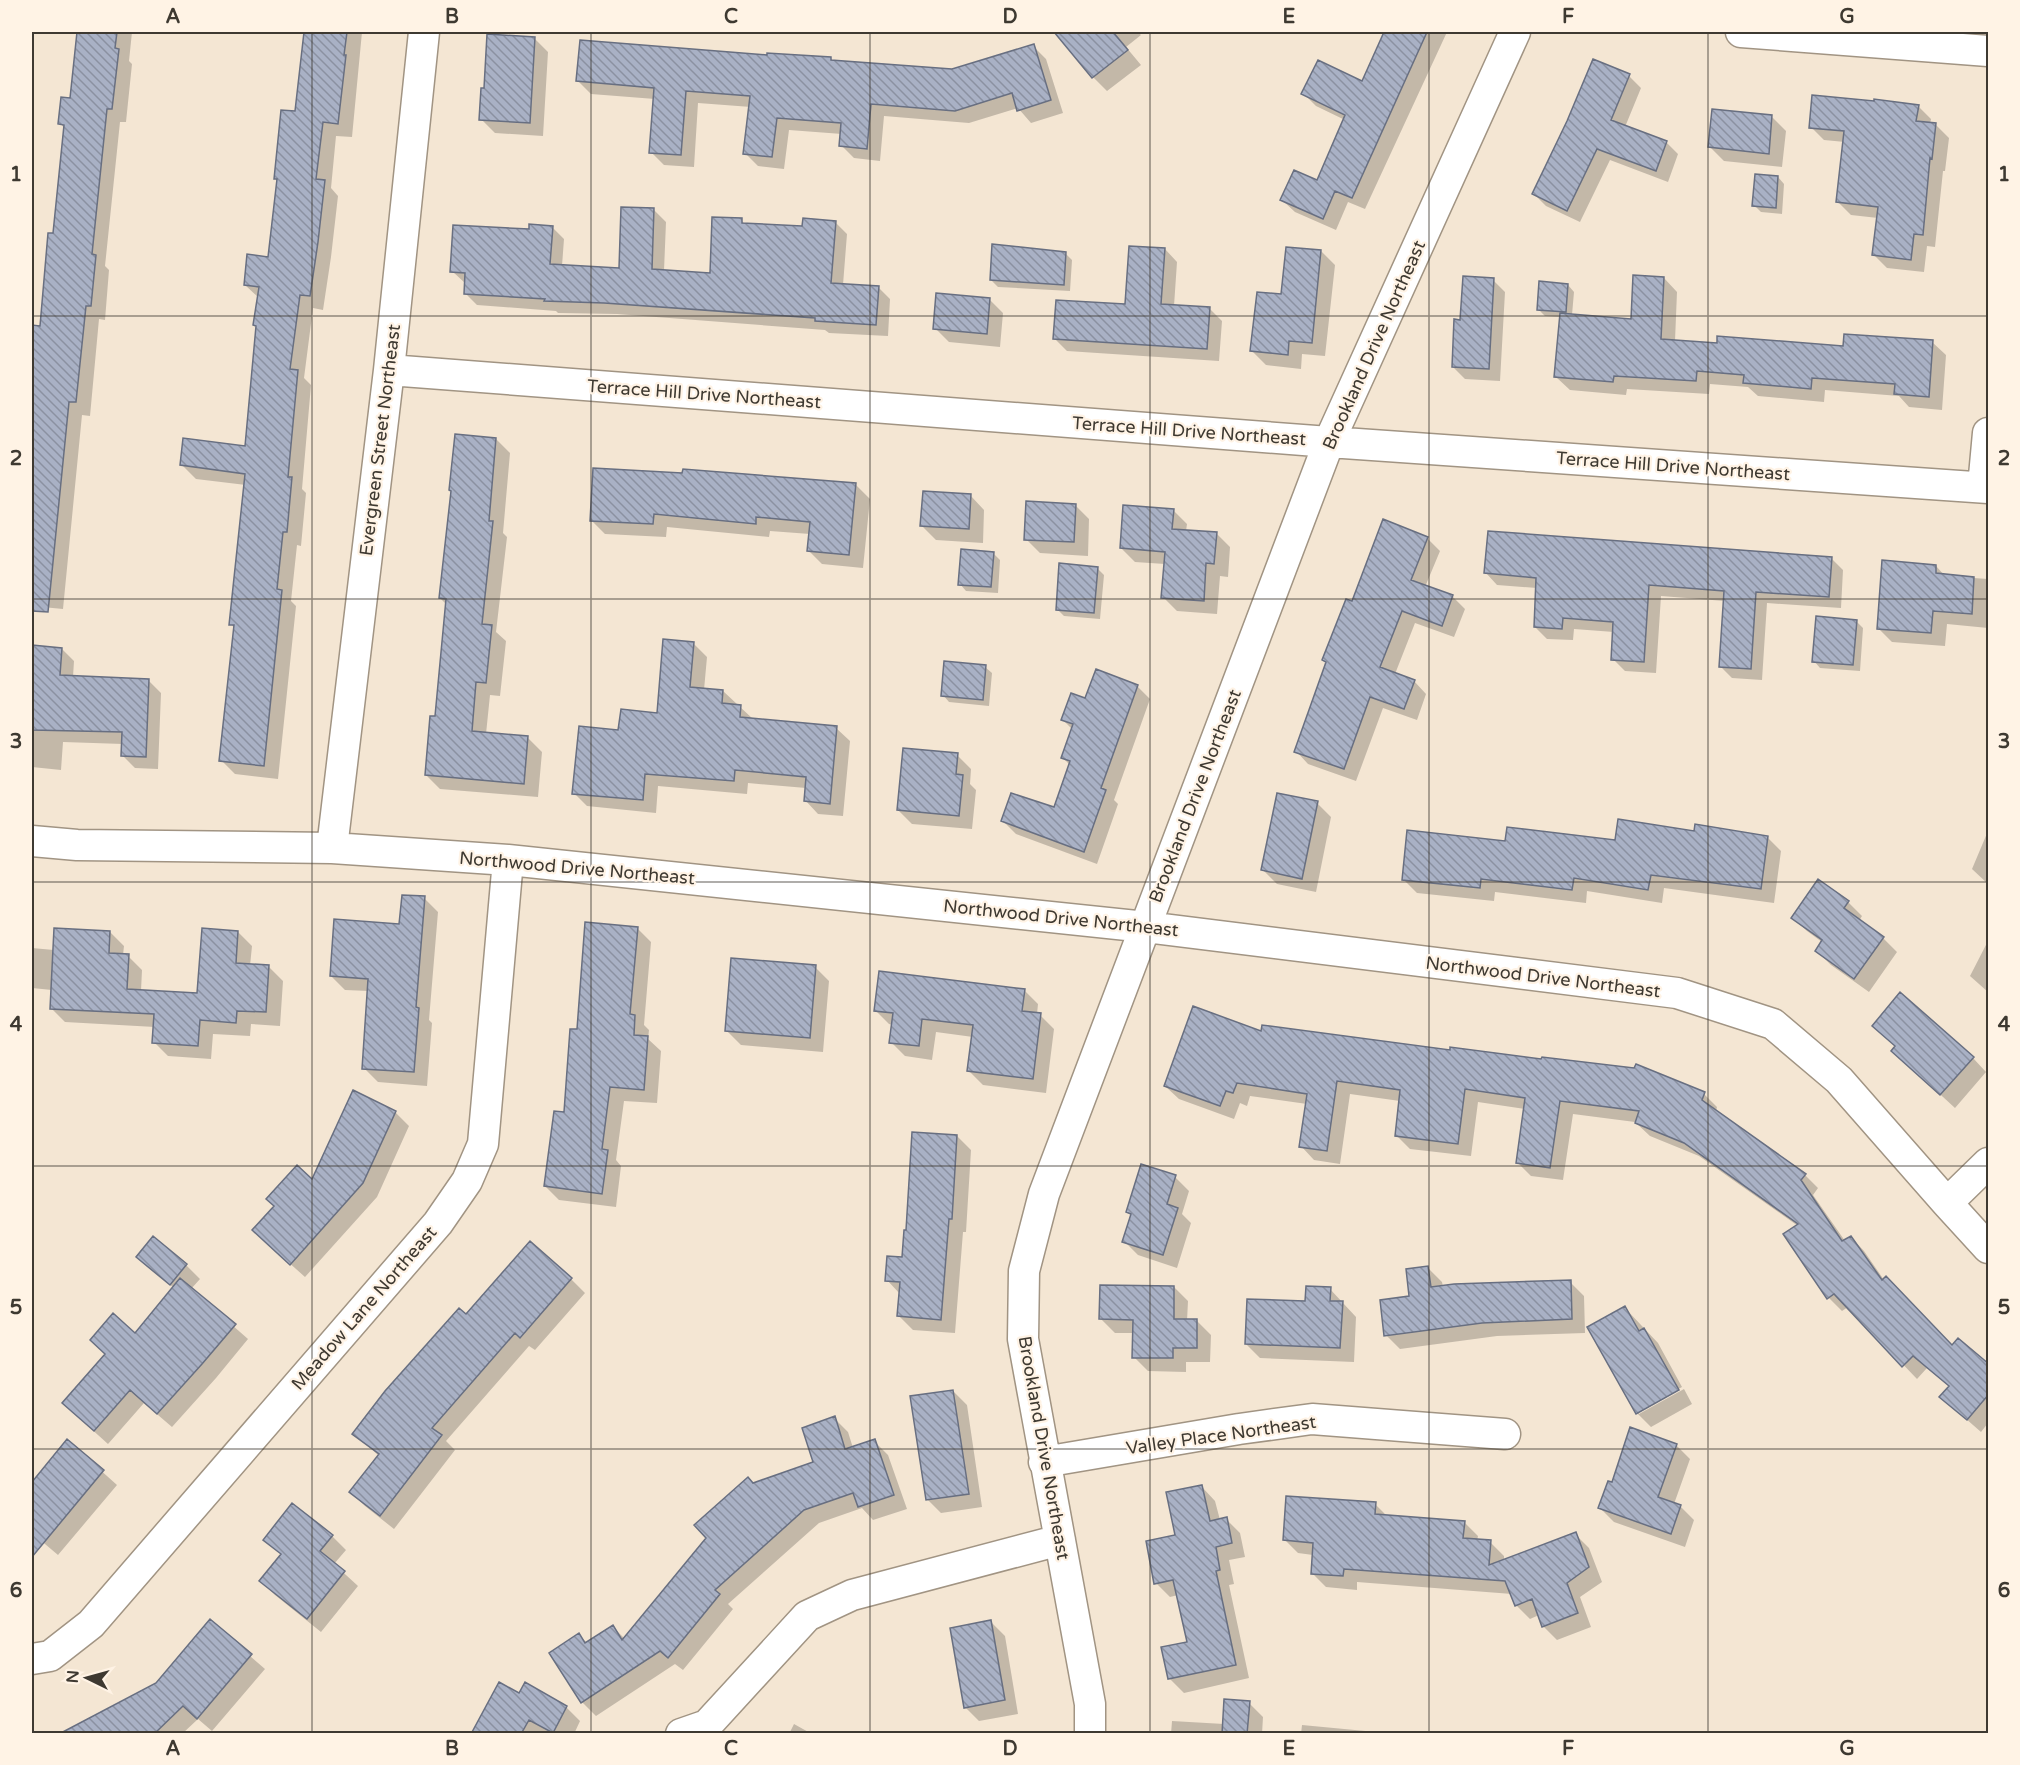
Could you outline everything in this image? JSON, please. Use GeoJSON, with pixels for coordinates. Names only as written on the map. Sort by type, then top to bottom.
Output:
{"type":"FeatureCollection","features":[{"type":"Feature","properties":{"kind":"street","name":"Evergreen Street Northeast"},"geometry":{"type":"LineString","coordinates":[[332,848],[389,370],[424,32]]}},
{"type":"Feature","properties":{"kind":"street","name":"Brookland Drive Northeast"},"geometry":{"type":"LineString","coordinates":[[1090,1734],[1090,1704],[1023,1339],[1024,1271],[1044,1194],[1329,442],[1515,32]]}},
{"type":"Feature","properties":{"kind":"street"},"geometry":{"type":"LineString","coordinates":[[1741,32],[1989,51]]}},
{"type":"Feature","properties":{"kind":"street","name":"Terrace Hill Drive Northeast"},"geometry":{"type":"LineString","coordinates":[[389,370],[1329,442],[1986,488]]}},
{"type":"Feature","properties":{"kind":"street"},"geometry":{"type":"LineString","coordinates":[[1986,488],[1989,433]]}},
{"type":"Feature","properties":{"kind":"street","name":"Northwood Drive Northeast"},"geometry":{"type":"LineString","coordinates":[[32,841],[77,845],[332,848],[508,860],[1146,927],[1677,993],[1773,1024],[1839,1080],[1989,1248]]}},
{"type":"Feature","properties":{"kind":"street","name":"Meadow Lane Northeast"},"geometry":{"type":"LineString","coordinates":[[32,1659],[50,1656],[91,1624],[438,1223],[467,1181],[483,1144],[508,860]]}},
{"type":"Feature","properties":{"kind":"street"},"geometry":{"type":"LineString","coordinates":[[1947,1203],[1989,1163]]}},
{"type":"Feature","properties":{"kind":"street","name":"Valley Place Northeast"},"geometry":{"type":"LineString","coordinates":[[1044,1462],[1312,1419],[1505,1434]]}},
{"type":"Feature","properties":{"kind":"street"},"geometry":{"type":"LineString","coordinates":[[698,1731],[807,1616],[852,1595],[1060,1540]]}},
{"type":"Feature","properties":{"kind":"building"},"geometry":{"type":"Polygon","coordinates":[[[77,32],[117,32],[115,48],[119,49],[112,109],[107,109],[92,254],[96,255],[91,306],[86,306],[76,402],[69,402],[48,612],[32,611],[32,325],[40,326],[48,233],[53,233],[64,125],[58,124],[61,97],[70,98],[77,32]]]}},
{"type":"Feature","properties":{"kind":"building"},"geometry":{"type":"Polygon","coordinates":[[[304,32],[347,32],[344,55],[346,55],[338,124],[323,122],[316,179],[325,180],[318,242],[310,296],[300,295],[290,369],[298,370],[288,477],[292,477],[287,532],[283,532],[277,589],[282,590],[264,766],[219,761],[234,625],[229,625],[245,474],[180,465],[183,438],[245,446],[256,326],[253,325],[259,287],[244,285],[247,254],[268,257],[277,179],[274,179],[281,110],[295,111],[304,32]]]}},
{"type":"Feature","properties":{"kind":"building"},"geometry":{"type":"Polygon","coordinates":[[[1054,32],[1113,32],[1128,50],[1092,78],[1054,32]]]}},
{"type":"Feature","properties":{"kind":"building"},"geometry":{"type":"Polygon","coordinates":[[[1384,32],[1427,32],[1352,198],[1335,191],[1323,219],[1280,200],[1294,170],[1317,180],[1345,115],[1301,94],[1318,60],[1362,81],[1384,32]]]}},
{"type":"Feature","properties":{"kind":"building"},"geometry":{"type":"Polygon","coordinates":[[[487,34],[535,37],[530,123],[479,120],[481,88],[484,88],[487,34]]]}},
{"type":"Feature","properties":{"kind":"building"},"geometry":{"type":"Polygon","coordinates":[[[580,40],[767,55],[767,53],[831,57],[831,60],[952,69],[1034,44],[1051,100],[1017,111],[1012,93],[955,111],[871,104],[867,149],[839,146],[841,123],[777,118],[772,157],[743,154],[750,96],[686,91],[681,155],[649,153],[654,88],[576,81],[580,40]]]}},
{"type":"Feature","properties":{"kind":"building"},"geometry":{"type":"Polygon","coordinates":[[[1593,59],[1630,74],[1611,120],[1667,141],[1656,171],[1597,149],[1567,211],[1532,194],[1567,121],[1593,59]]]}},
{"type":"Feature","properties":{"kind":"building"},"geometry":{"type":"Polygon","coordinates":[[[1812,95],[1919,105],[1916,121],[1936,123],[1932,159],[1930,158],[1923,235],[1914,234],[1911,260],[1872,255],[1878,207],[1836,202],[1844,131],[1809,128],[1812,95]]]}},
{"type":"Feature","properties":{"kind":"building"},"geometry":{"type":"Polygon","coordinates":[[[1712,109],[1772,115],[1769,154],[1708,147],[1712,109]]]}},
{"type":"Feature","properties":{"kind":"building"},"geometry":{"type":"Polygon","coordinates":[[[1755,174],[1778,176],[1776,208],[1752,206],[1755,174]]]}},
{"type":"Feature","properties":{"kind":"building"},"geometry":{"type":"Polygon","coordinates":[[[621,207],[654,208],[652,269],[710,273],[712,217],[742,218],[742,223],[802,226],[803,218],[836,221],[831,283],[879,286],[876,325],[815,321],[815,318],[464,294],[465,273],[450,272],[453,225],[529,229],[529,224],[553,226],[550,264],[619,268],[621,207]]]}},
{"type":"Feature","properties":{"kind":"building"},"geometry":{"type":"Polygon","coordinates":[[[992,244],[1066,252],[1064,285],[990,280],[992,244]]]}},
{"type":"Feature","properties":{"kind":"building"},"geometry":{"type":"Polygon","coordinates":[[[1129,246],[1165,248],[1161,304],[1210,307],[1207,349],[1053,339],[1056,300],[1125,304],[1129,246]]]}},
{"type":"Feature","properties":{"kind":"building"},"geometry":{"type":"Polygon","coordinates":[[[1286,247],[1321,250],[1312,343],[1289,341],[1288,355],[1250,351],[1257,292],[1281,294],[1286,247]]]}},
{"type":"Feature","properties":{"kind":"building"},"geometry":{"type":"Polygon","coordinates":[[[1633,275],[1664,277],[1661,339],[1717,343],[1717,336],[1843,346],[1844,334],[1933,340],[1929,397],[1894,394],[1895,384],[1812,378],[1811,389],[1743,383],[1744,375],[1697,371],[1696,381],[1614,376],[1613,382],[1554,377],[1560,313],[1631,319],[1633,275]]]}},
{"type":"Feature","properties":{"kind":"building"},"geometry":{"type":"Polygon","coordinates":[[[1463,276],[1494,278],[1489,369],[1452,367],[1454,319],[1460,320],[1463,276]]]}},
{"type":"Feature","properties":{"kind":"building"},"geometry":{"type":"Polygon","coordinates":[[[1539,281],[1568,284],[1566,312],[1537,310],[1539,281]]]}},
{"type":"Feature","properties":{"kind":"building"},"geometry":{"type":"Polygon","coordinates":[[[936,293],[990,298],[987,334],[933,329],[936,293]]]}},
{"type":"Feature","properties":{"kind":"building"},"geometry":{"type":"Polygon","coordinates":[[[455,434],[496,438],[489,521],[493,521],[482,624],[492,625],[486,683],[476,682],[472,731],[528,736],[524,784],[425,775],[430,716],[435,716],[446,599],[439,598],[455,434]]]}},
{"type":"Feature","properties":{"kind":"building"},"geometry":{"type":"Polygon","coordinates":[[[593,468],[682,473],[683,469],[856,483],[849,555],[807,551],[810,522],[756,517],[756,524],[654,514],[653,524],[590,521],[593,468]]]}},
{"type":"Feature","properties":{"kind":"building"},"geometry":{"type":"Polygon","coordinates":[[[923,491],[971,494],[969,529],[920,526],[923,491]]]}},
{"type":"Feature","properties":{"kind":"building"},"geometry":{"type":"Polygon","coordinates":[[[1026,501],[1076,504],[1074,542],[1024,540],[1026,501]]]}},
{"type":"Feature","properties":{"kind":"building"},"geometry":{"type":"Polygon","coordinates":[[[1123,505],[1174,509],[1172,529],[1217,532],[1214,564],[1206,563],[1204,601],[1161,598],[1165,552],[1120,548],[1123,505]]]}},
{"type":"Feature","properties":{"kind":"building"},"geometry":{"type":"Polygon","coordinates":[[[1383,519],[1428,537],[1411,580],[1453,595],[1442,626],[1402,611],[1380,667],[1415,680],[1404,709],[1370,697],[1344,769],[1294,752],[1326,662],[1322,660],[1346,599],[1352,601],[1383,519]]]}},
{"type":"Feature","properties":{"kind":"building"},"geometry":{"type":"Polygon","coordinates":[[[1488,531],[1832,557],[1829,597],[1756,592],[1751,669],[1719,667],[1724,591],[1649,585],[1644,662],[1611,660],[1613,622],[1563,618],[1562,629],[1534,627],[1536,578],[1484,573],[1488,531]]]}},
{"type":"Feature","properties":{"kind":"building"},"geometry":{"type":"Polygon","coordinates":[[[961,549],[994,552],[991,587],[958,585],[961,549]]]}},
{"type":"Feature","properties":{"kind":"building"},"geometry":{"type":"Polygon","coordinates":[[[1882,560],[1936,565],[1936,573],[1974,577],[1972,614],[1933,611],[1931,633],[1877,629],[1882,560]]]}},
{"type":"Feature","properties":{"kind":"building"},"geometry":{"type":"Polygon","coordinates":[[[1059,563],[1098,567],[1094,613],[1056,610],[1059,563]]]}},
{"type":"Feature","properties":{"kind":"building"},"geometry":{"type":"Polygon","coordinates":[[[1816,616],[1857,620],[1853,665],[1812,662],[1816,616]]]}},
{"type":"Feature","properties":{"kind":"building"},"geometry":{"type":"Polygon","coordinates":[[[663,639],[694,642],[690,687],[723,690],[722,703],[741,705],[740,717],[837,726],[830,804],[804,801],[806,777],[735,770],[734,781],[645,774],[643,800],[572,794],[579,726],[618,730],[621,709],[657,713],[663,639]]]}},
{"type":"Feature","properties":{"kind":"building"},"geometry":{"type":"Polygon","coordinates":[[[32,645],[62,648],[60,675],[149,679],[146,757],[121,756],[122,732],[32,730],[32,645]]]}},
{"type":"Feature","properties":{"kind":"building"},"geometry":{"type":"Polygon","coordinates":[[[944,661],[986,665],[983,700],[941,696],[944,661]]]}},
{"type":"Feature","properties":{"kind":"building"},"geometry":{"type":"Polygon","coordinates":[[[1096,669],[1138,685],[1101,788],[1106,790],[1084,852],[1001,821],[1011,793],[1054,807],[1070,761],[1061,758],[1073,724],[1061,720],[1071,693],[1085,698],[1096,669]]]}},
{"type":"Feature","properties":{"kind":"building"},"geometry":{"type":"Polygon","coordinates":[[[903,748],[958,753],[956,774],[963,775],[959,816],[897,810],[903,748]]]}},
{"type":"Feature","properties":{"kind":"building"},"geometry":{"type":"Polygon","coordinates":[[[1277,793],[1318,801],[1302,879],[1261,870],[1277,793]]]}},
{"type":"Feature","properties":{"kind":"building"},"geometry":{"type":"Polygon","coordinates":[[[1618,819],[1694,831],[1695,824],[1768,836],[1761,889],[1651,875],[1648,890],[1574,878],[1572,890],[1481,879],[1480,888],[1402,880],[1407,830],[1505,841],[1507,827],[1615,840],[1618,819]]]}},
{"type":"Feature","properties":{"kind":"building"},"geometry":{"type":"Polygon","coordinates":[[[1818,879],[1849,901],[1844,908],[1884,937],[1854,979],[1815,951],[1822,940],[1791,918],[1818,879]]]}},
{"type":"Feature","properties":{"kind":"building"},"geometry":{"type":"Polygon","coordinates":[[[402,895],[425,896],[416,1007],[419,1008],[414,1072],[362,1069],[368,979],[330,976],[334,919],[399,924],[402,895]]]}},
{"type":"Feature","properties":{"kind":"building"},"geometry":{"type":"Polygon","coordinates":[[[585,922],[638,927],[630,1014],[635,1015],[634,1035],[648,1036],[644,1090],[610,1087],[602,1149],[608,1150],[602,1194],[544,1186],[554,1111],[564,1112],[570,1029],[577,1029],[585,922]]]}},
{"type":"Feature","properties":{"kind":"building"},"geometry":{"type":"Polygon","coordinates":[[[54,928],[110,931],[109,953],[129,954],[127,989],[197,993],[202,928],[238,931],[236,963],[269,965],[266,1012],[237,1011],[236,1023],[200,1020],[198,1046],[152,1043],[154,1014],[50,1009],[54,928]]]}},
{"type":"Feature","properties":{"kind":"building"},"geometry":{"type":"Polygon","coordinates":[[[731,958],[816,965],[810,1038],[725,1031],[731,958]]]}},
{"type":"Feature","properties":{"kind":"building"},"geometry":{"type":"Polygon","coordinates":[[[879,971],[1025,989],[1022,1011],[1041,1013],[1033,1079],[967,1071],[973,1025],[922,1019],[919,1046],[889,1043],[893,1013],[874,1011],[879,971]]]}},
{"type":"Feature","properties":{"kind":"building"},"geometry":{"type":"Polygon","coordinates":[[[1900,992],[1974,1057],[1940,1095],[1891,1051],[1895,1046],[1872,1026],[1900,992]]]}},
{"type":"Feature","properties":{"kind":"building"},"geometry":{"type":"Polygon","coordinates":[[[1193,1006],[1261,1031],[1262,1025],[1450,1050],[1450,1047],[1634,1068],[1636,1064],[1705,1092],[1702,1100],[1806,1174],[1801,1180],[1842,1241],[1851,1236],[1882,1280],[1886,1276],[1952,1345],[1958,1338],[1989,1364],[1989,1394],[1967,1420],[1939,1397],[1949,1386],[1913,1356],[1902,1367],[1834,1294],[1827,1299],[1783,1234],[1798,1224],[1684,1143],[1635,1123],[1639,1111],[1560,1101],[1550,1168],[1516,1163],[1525,1098],[1465,1089],[1458,1144],[1395,1136],[1400,1090],[1337,1081],[1327,1151],[1299,1147],[1307,1094],[1237,1083],[1233,1093],[1226,1091],[1220,1106],[1164,1086],[1193,1006]]]}},
{"type":"Feature","properties":{"kind":"building"},"geometry":{"type":"Polygon","coordinates":[[[353,1090],[396,1111],[363,1183],[290,1265],[252,1230],[274,1206],[266,1199],[297,1165],[312,1179],[353,1090]]]}},
{"type":"Feature","properties":{"kind":"building"},"geometry":{"type":"Polygon","coordinates":[[[912,1132],[957,1135],[952,1219],[949,1219],[941,1320],[897,1316],[900,1282],[885,1281],[887,1256],[902,1257],[904,1230],[906,1230],[912,1132]]]}},
{"type":"Feature","properties":{"kind":"building"},"geometry":{"type":"Polygon","coordinates":[[[1141,1164],[1176,1175],[1167,1204],[1178,1208],[1163,1255],[1122,1242],[1131,1214],[1126,1212],[1141,1164]]]}},
{"type":"Feature","properties":{"kind":"building"},"geometry":{"type":"Polygon","coordinates":[[[153,1236],[187,1264],[170,1285],[136,1257],[153,1236]]]}},
{"type":"Feature","properties":{"kind":"building"},"geometry":{"type":"Polygon","coordinates":[[[530,1241],[572,1278],[520,1338],[515,1333],[432,1428],[442,1435],[380,1516],[349,1492],[379,1454],[352,1434],[385,1391],[459,1308],[466,1314],[530,1241]]]}},
{"type":"Feature","properties":{"kind":"building"},"geometry":{"type":"Polygon","coordinates":[[[1428,1266],[1431,1287],[1454,1284],[1571,1280],[1572,1319],[1482,1323],[1384,1336],[1380,1300],[1409,1296],[1406,1269],[1428,1266]]]}},
{"type":"Feature","properties":{"kind":"building"},"geometry":{"type":"Polygon","coordinates":[[[180,1278],[236,1324],[157,1414],[130,1390],[94,1431],[62,1403],[105,1354],[90,1340],[113,1313],[135,1333],[180,1278]]]}},
{"type":"Feature","properties":{"kind":"building"},"geometry":{"type":"Polygon","coordinates":[[[1100,1285],[1174,1286],[1174,1319],[1197,1319],[1197,1348],[1173,1348],[1173,1358],[1132,1358],[1133,1320],[1099,1319],[1100,1285]]]}},
{"type":"Feature","properties":{"kind":"building"},"geometry":{"type":"Polygon","coordinates":[[[1306,1286],[1331,1287],[1330,1301],[1343,1301],[1340,1348],[1245,1344],[1247,1299],[1305,1301],[1306,1286]]]}},
{"type":"Feature","properties":{"kind":"building"},"geometry":{"type":"Polygon","coordinates":[[[1625,1306],[1639,1331],[1644,1328],[1679,1390],[1636,1414],[1587,1327],[1625,1306]]]}},
{"type":"Feature","properties":{"kind":"building"},"geometry":{"type":"Polygon","coordinates":[[[953,1390],[969,1494],[926,1500],[910,1396],[953,1390]]]}},
{"type":"Feature","properties":{"kind":"building"},"geometry":{"type":"Polygon","coordinates":[[[835,1416],[845,1449],[875,1439],[894,1495],[858,1507],[853,1493],[804,1510],[715,1590],[720,1594],[668,1658],[660,1651],[581,1703],[549,1653],[579,1633],[585,1643],[613,1625],[622,1640],[706,1538],[694,1525],[748,1477],[753,1483],[813,1462],[802,1428],[835,1416]]]}},
{"type":"Feature","properties":{"kind":"building"},"geometry":{"type":"Polygon","coordinates":[[[1630,1427],[1677,1444],[1658,1497],[1681,1505],[1671,1534],[1598,1508],[1608,1481],[1612,1482],[1630,1427]]]}},
{"type":"Feature","properties":{"kind":"building"},"geometry":{"type":"Polygon","coordinates":[[[67,1439],[104,1470],[32,1557],[32,1482],[67,1439]]]}},
{"type":"Feature","properties":{"kind":"building"},"geometry":{"type":"Polygon","coordinates":[[[1202,1485],[1210,1521],[1227,1517],[1232,1543],[1216,1547],[1220,1570],[1216,1571],[1236,1665],[1168,1679],[1161,1647],[1187,1642],[1173,1580],[1154,1584],[1146,1541],[1175,1535],[1166,1492],[1202,1485]]]}},
{"type":"Feature","properties":{"kind":"building"},"geometry":{"type":"Polygon","coordinates":[[[1286,1496],[1376,1502],[1375,1514],[1465,1521],[1463,1538],[1491,1540],[1489,1565],[1576,1532],[1589,1567],[1567,1583],[1578,1613],[1542,1627],[1532,1599],[1515,1606],[1505,1581],[1344,1569],[1343,1576],[1311,1574],[1313,1543],[1283,1540],[1286,1496]]]}},
{"type":"Feature","properties":{"kind":"building"},"geometry":{"type":"Polygon","coordinates":[[[292,1503],[333,1535],[320,1551],[345,1571],[307,1619],[259,1581],[281,1554],[263,1540],[292,1503]]]}},
{"type":"Feature","properties":{"kind":"building"},"geometry":{"type":"Polygon","coordinates":[[[210,1619],[252,1654],[197,1719],[183,1706],[154,1734],[59,1734],[156,1683],[210,1619]]]}},
{"type":"Feature","properties":{"kind":"building"},"geometry":{"type":"Polygon","coordinates":[[[991,1620],[1005,1700],[964,1708],[950,1628],[991,1620]]]}},
{"type":"Feature","properties":{"kind":"building"},"geometry":{"type":"Polygon","coordinates":[[[499,1682],[519,1693],[525,1682],[567,1706],[553,1733],[529,1720],[521,1734],[471,1734],[499,1682]]]}},
{"type":"Feature","properties":{"kind":"building"},"geometry":{"type":"Polygon","coordinates":[[[1224,1699],[1250,1701],[1247,1734],[1222,1734],[1224,1699]]]}}]}
